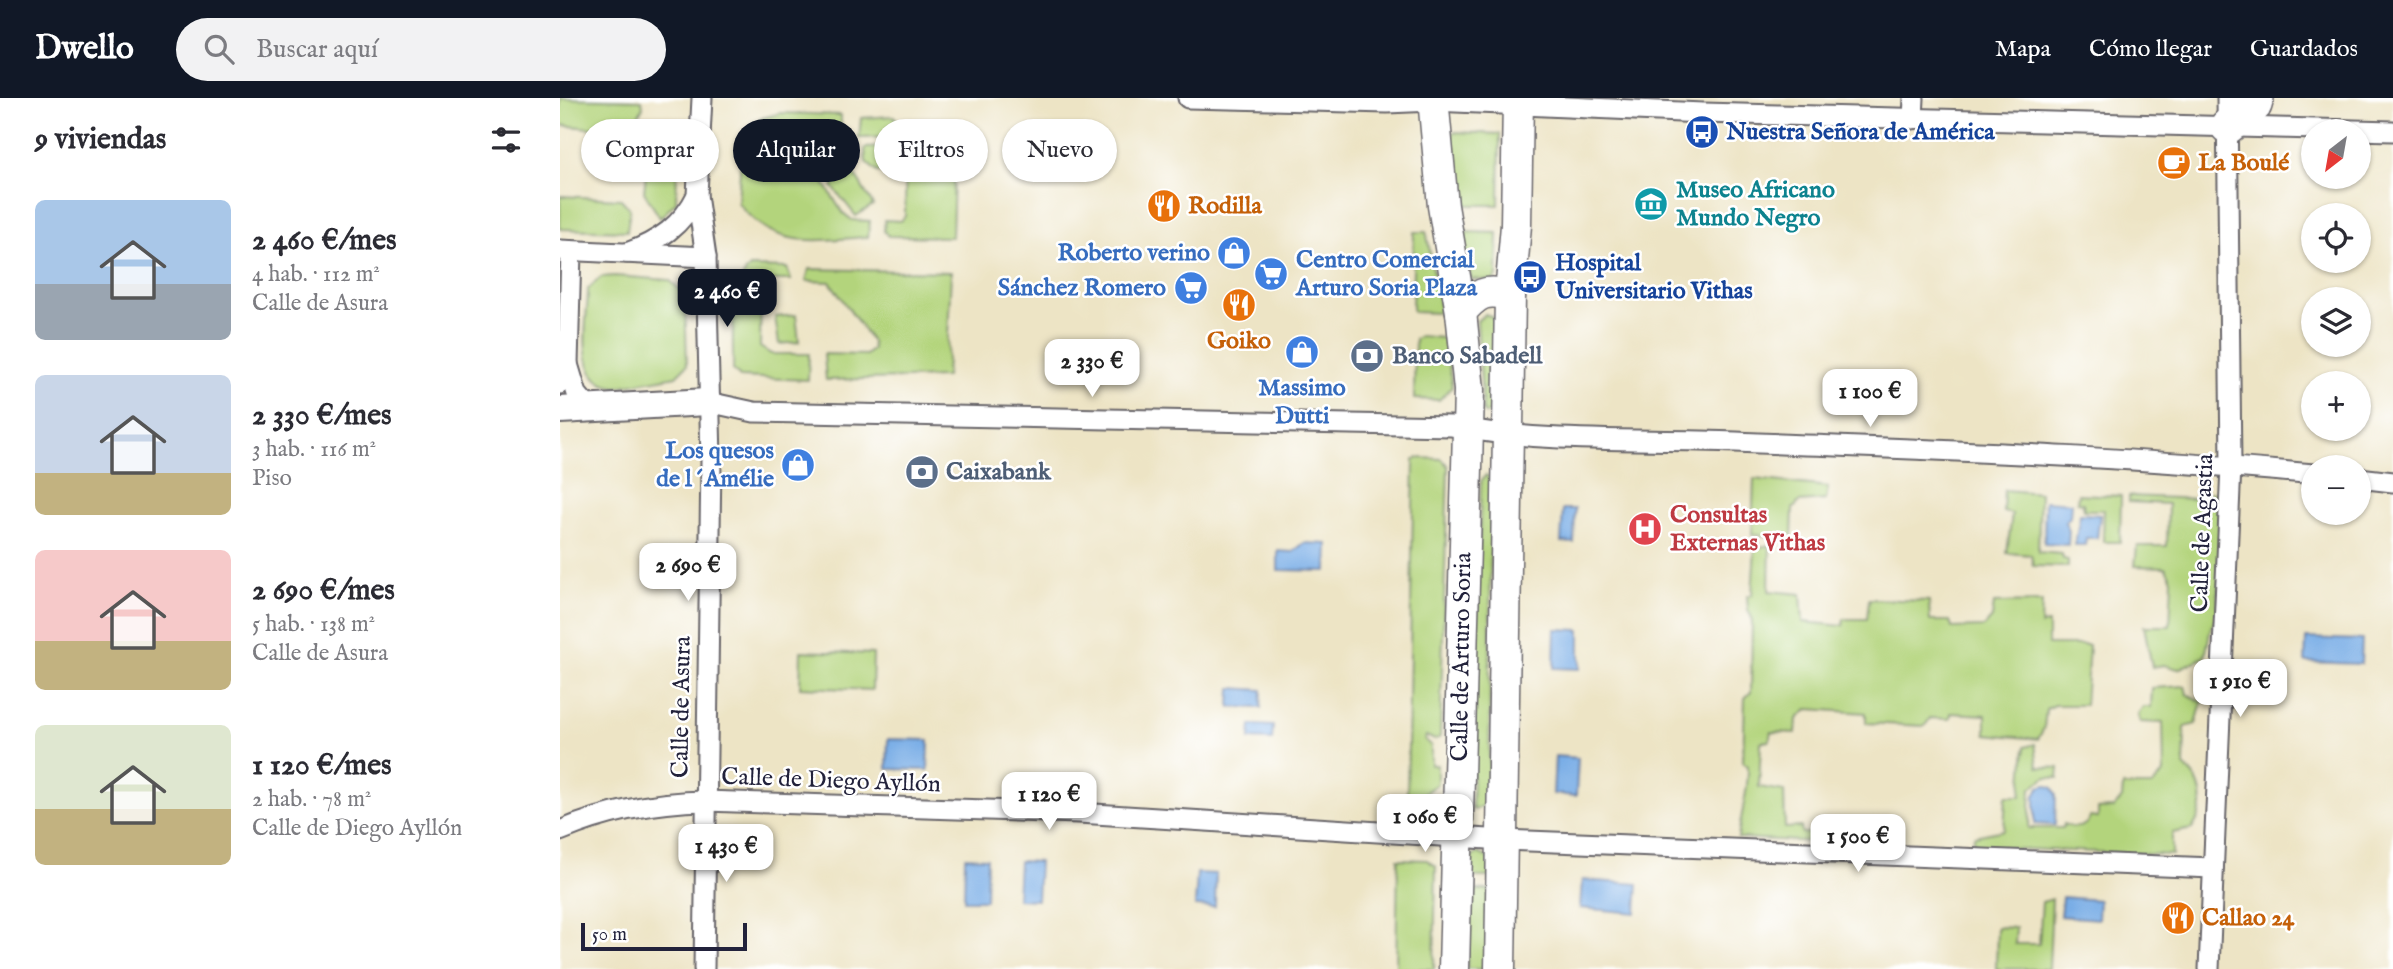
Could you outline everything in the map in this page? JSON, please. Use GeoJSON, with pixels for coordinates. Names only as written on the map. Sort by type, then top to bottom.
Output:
{"type":"FeatureCollection","features":[{"type":"Feature","properties":{"kind":"highway"},"geometry":{"type":"LineString","coordinates":[[2227,112],[2253,105],[2256,98]]}},
{"type":"Feature","properties":{"kind":"main road","name":"Calle de Arturo Soria"},"geometry":{"type":"LineString","coordinates":[[1433,99],[1443,206],[1461,312],[1469,383],[1454,969]]}},
{"type":"Feature","properties":{"kind":"main road","name":"Calle de Arturo Soria"},"geometry":{"type":"LineString","coordinates":[[1500,969],[1510,295],[1516,225],[1518,101]]}},
{"type":"Feature","properties":{"kind":"main road"},"geometry":{"type":"LineString","coordinates":[[1461,312],[1478,293],[1488,290],[1510,295]]}},
{"type":"Feature","properties":{"kind":"street","name":"Calle de Asura"},"geometry":{"type":"LineString","coordinates":[[702,98],[697,195],[706,257],[711,460],[704,969]]}},
{"type":"Feature","properties":{"kind":"street"},"geometry":{"type":"LineString","coordinates":[[1188,98],[1387,103],[1433,99],[1518,101],[1913,119],[2227,112],[2393,131]]}},
{"type":"Feature","properties":{"kind":"street"},"geometry":{"type":"LineString","coordinates":[[1913,119],[1914,98]]}},
{"type":"Feature","properties":{"kind":"street","name":"Calle de Agastia"},"geometry":{"type":"LineString","coordinates":[[2208,969],[2231,466],[2227,112]]}},
{"type":"Feature","properties":{"kind":"street"},"geometry":{"type":"LineString","coordinates":[[627,254],[664,236],[687,214],[697,195]]}},
{"type":"Feature","properties":{"kind":"street"},"geometry":{"type":"LineString","coordinates":[[588,407],[577,394],[568,364],[566,250],[706,257]]}},
{"type":"Feature","properties":{"kind":"street"},"geometry":{"type":"LineString","coordinates":[[560,384],[568,364]]}},
{"type":"Feature","properties":{"kind":"street"},"geometry":{"type":"LineString","coordinates":[[560,410],[708,402],[754,412],[1395,424],[1508,435],[1739,442],[2231,466],[2301,473]]}},
{"type":"Feature","properties":{"kind":"street"},"geometry":{"type":"LineString","coordinates":[[2371,479],[2393,482]]}},
{"type":"Feature","properties":{"kind":"street","name":"Calle de Diego Ayllón"},"geometry":{"type":"LineString","coordinates":[[560,831],[625,809],[670,802],[705,801],[1079,813],[1503,840],[2213,868]]}},
{"type":"Feature","properties":{"kind":"green space"},"geometry":{"type":"Polygon","coordinates":[[[560,98],[642,100],[643,107],[636,119],[581,119],[581,127],[560,125],[560,98]]]}},
{"type":"Feature","properties":{"kind":"green space"},"geometry":{"type":"Polygon","coordinates":[[[781,113],[841,115],[841,119],[762,118],[781,113]]]}},
{"type":"Feature","properties":{"kind":"green space"},"geometry":{"type":"Polygon","coordinates":[[[894,116],[896,119],[874,119],[874,138],[860,138],[861,118],[894,116]]]}},
{"type":"Feature","properties":{"kind":"green space"},"geometry":{"type":"Polygon","coordinates":[[[1451,133],[1500,134],[1499,205],[1456,205],[1451,133]]]}},
{"type":"Feature","properties":{"kind":"green space"},"geometry":{"type":"Polygon","coordinates":[[[865,148],[874,148],[874,169],[866,162],[865,148]]]}},
{"type":"Feature","properties":{"kind":"green space"},"geometry":{"type":"Polygon","coordinates":[[[645,182],[677,182],[676,202],[660,218],[644,192],[645,182]]]}},
{"type":"Feature","properties":{"kind":"green space"},"geometry":{"type":"Polygon","coordinates":[[[739,182],[824,182],[842,212],[852,220],[870,221],[868,237],[813,240],[781,236],[766,229],[738,203],[739,182]]]}},
{"type":"Feature","properties":{"kind":"green space"},"geometry":{"type":"Polygon","coordinates":[[[837,182],[859,182],[873,205],[856,216],[832,186],[837,182]]]}},
{"type":"Feature","properties":{"kind":"green space"},"geometry":{"type":"Polygon","coordinates":[[[905,182],[954,182],[952,237],[888,236],[884,231],[885,220],[901,221],[905,216],[905,182]]]}},
{"type":"Feature","properties":{"kind":"green space"},"geometry":{"type":"Polygon","coordinates":[[[560,196],[621,199],[630,209],[627,231],[560,229],[560,196]]]}},
{"type":"Feature","properties":{"kind":"green space"},"geometry":{"type":"Polygon","coordinates":[[[1414,232],[1426,232],[1427,235],[1440,309],[1437,313],[1414,312],[1412,309],[1414,232]]]}},
{"type":"Feature","properties":{"kind":"green space"},"geometry":{"type":"Polygon","coordinates":[[[1461,232],[1498,233],[1497,276],[1493,281],[1471,279],[1461,232]]]}},
{"type":"Feature","properties":{"kind":"green space"},"geometry":{"type":"Polygon","coordinates":[[[750,267],[787,268],[791,280],[765,280],[761,283],[760,347],[771,354],[809,354],[808,380],[740,377],[733,370],[735,302],[738,288],[750,267]]]}},
{"type":"Feature","properties":{"kind":"green space"},"geometry":{"type":"Polygon","coordinates":[[[809,269],[951,272],[946,377],[826,380],[824,354],[866,355],[873,349],[872,342],[830,282],[806,281],[809,269]]]}},
{"type":"Feature","properties":{"kind":"green space"},"geometry":{"type":"Polygon","coordinates":[[[601,277],[669,280],[685,294],[687,365],[676,376],[617,387],[603,383],[593,375],[588,363],[585,333],[588,289],[601,277]]]}},
{"type":"Feature","properties":{"kind":"green space"},"geometry":{"type":"Polygon","coordinates":[[[1485,314],[1493,317],[1496,327],[1494,407],[1493,411],[1486,414],[1483,411],[1477,321],[1485,314]]]}},
{"type":"Feature","properties":{"kind":"green space"},"geometry":{"type":"Polygon","coordinates":[[[796,315],[799,342],[779,344],[775,317],[796,315]]]}},
{"type":"Feature","properties":{"kind":"green space"},"geometry":{"type":"Polygon","coordinates":[[[1420,336],[1442,338],[1446,343],[1452,387],[1439,400],[1414,399],[1415,339],[1420,336]]]}},
{"type":"Feature","properties":{"kind":"green space"},"geometry":{"type":"Polygon","coordinates":[[[1442,459],[1448,466],[1440,737],[1435,740],[1426,736],[1425,740],[1431,746],[1431,765],[1437,765],[1437,784],[1423,794],[1407,795],[1414,460],[1442,459]]]}},
{"type":"Feature","properties":{"kind":"green space"},"geometry":{"type":"Polygon","coordinates":[[[1486,475],[1491,479],[1489,803],[1475,810],[1472,809],[1481,481],[1486,475]]]}},
{"type":"Feature","properties":{"kind":"green space"},"geometry":{"type":"Polygon","coordinates":[[[1754,479],[1828,487],[1826,500],[1799,502],[1793,509],[1792,537],[1752,535],[1754,479]]]}},
{"type":"Feature","properties":{"kind":"green space"},"geometry":{"type":"Polygon","coordinates":[[[2004,490],[2040,493],[2038,552],[2062,554],[2063,559],[2068,560],[2068,567],[2033,566],[2031,555],[2007,553],[2012,514],[2003,512],[2004,490]]]}},
{"type":"Feature","properties":{"kind":"green space"},"geometry":{"type":"Polygon","coordinates":[[[2208,493],[2223,493],[2217,617],[2211,627],[2205,657],[2178,669],[2164,665],[2152,667],[2144,626],[2170,626],[2172,579],[2165,567],[2135,566],[2137,546],[2167,546],[2168,504],[2129,502],[2129,496],[2199,499],[2198,502],[2204,503],[2208,493]]]}},
{"type":"Feature","properties":{"kind":"green space"},"geometry":{"type":"Polygon","coordinates":[[[2078,494],[2121,496],[2120,542],[2103,542],[2104,510],[2084,510],[2083,503],[2077,502],[2078,494]]]}},
{"type":"Feature","properties":{"kind":"green space"},"geometry":{"type":"Polygon","coordinates":[[[1770,545],[1769,591],[1801,594],[1803,622],[1843,626],[1844,619],[1867,619],[1869,599],[1929,601],[1930,621],[1950,621],[1952,628],[1984,627],[1992,618],[1994,603],[2042,602],[2041,625],[2048,624],[2048,645],[2089,645],[2085,705],[2055,705],[2046,709],[2044,728],[2038,739],[1986,734],[1986,715],[1951,713],[1950,719],[1930,718],[1925,726],[1866,723],[1866,713],[1808,709],[1797,719],[1796,733],[1771,732],[1769,741],[1761,742],[1759,787],[1784,791],[1785,828],[1801,827],[1802,833],[1839,834],[1838,843],[1738,838],[1748,775],[1748,766],[1743,762],[1745,698],[1751,692],[1752,618],[1748,610],[1747,596],[1752,595],[1755,548],[1770,545]]]}},
{"type":"Feature","properties":{"kind":"green space"},"geometry":{"type":"Polygon","coordinates":[[[801,651],[873,654],[872,690],[800,687],[801,651]]]}},
{"type":"Feature","properties":{"kind":"green space"},"geometry":{"type":"Polygon","coordinates":[[[2185,686],[2187,694],[2202,702],[2196,724],[2185,727],[2184,766],[2196,780],[2201,804],[2192,829],[2172,833],[2172,855],[1973,847],[1974,836],[2004,830],[2006,796],[2021,796],[2025,747],[2035,744],[2038,767],[2059,768],[2058,778],[2046,777],[2031,788],[2029,828],[2063,828],[2064,824],[2071,827],[2082,826],[2090,817],[2098,818],[2098,809],[2114,808],[2122,798],[2123,786],[2152,786],[2164,773],[2163,723],[2140,722],[2138,714],[2143,707],[2151,707],[2152,688],[2185,686]]]}},
{"type":"Feature","properties":{"kind":"green space"},"geometry":{"type":"Polygon","coordinates":[[[1478,853],[1489,858],[1490,877],[1470,877],[1471,858],[1478,853]]]}},
{"type":"Feature","properties":{"kind":"green space"},"geometry":{"type":"Polygon","coordinates":[[[1398,859],[1427,860],[1436,866],[1434,969],[1396,969],[1398,859]]]}},
{"type":"Feature","properties":{"kind":"green space"},"geometry":{"type":"Polygon","coordinates":[[[1469,890],[1490,890],[1488,969],[1467,969],[1469,890]]]}},
{"type":"Feature","properties":{"kind":"green space"},"geometry":{"type":"Polygon","coordinates":[[[2052,899],[2049,969],[1996,969],[1997,927],[2016,928],[2015,944],[2039,944],[2042,902],[2052,899]]]}},
{"type":"Feature","properties":{"kind":"water"},"geometry":{"type":"Polygon","coordinates":[[[2045,501],[2071,503],[2070,517],[2065,522],[2069,531],[2068,545],[2044,544],[2045,501]]]}},
{"type":"Feature","properties":{"kind":"water"},"geometry":{"type":"Polygon","coordinates":[[[1563,509],[1575,509],[1574,543],[1561,542],[1563,509]]]}},
{"type":"Feature","properties":{"kind":"water"},"geometry":{"type":"Polygon","coordinates":[[[2080,514],[2100,515],[2097,538],[2086,538],[2085,545],[2075,545],[2080,514]]]}},
{"type":"Feature","properties":{"kind":"water"},"geometry":{"type":"Polygon","coordinates":[[[1304,543],[1328,544],[1327,571],[1278,570],[1278,551],[1293,552],[1304,543]]]}},
{"type":"Feature","properties":{"kind":"water"},"geometry":{"type":"Polygon","coordinates":[[[1555,629],[1580,630],[1580,669],[1554,668],[1555,629]]]}},
{"type":"Feature","properties":{"kind":"water"},"geometry":{"type":"Polygon","coordinates":[[[2306,638],[2362,640],[2361,664],[2305,662],[2306,638]]]}},
{"type":"Feature","properties":{"kind":"water"},"geometry":{"type":"Polygon","coordinates":[[[1231,688],[1262,690],[1261,708],[1230,707],[1231,688]]]}},
{"type":"Feature","properties":{"kind":"water"},"geometry":{"type":"Polygon","coordinates":[[[1251,725],[1273,726],[1272,740],[1250,739],[1251,725]]]}},
{"type":"Feature","properties":{"kind":"water"},"geometry":{"type":"Polygon","coordinates":[[[888,739],[929,740],[928,770],[887,769],[888,739]]]}},
{"type":"Feature","properties":{"kind":"water"},"geometry":{"type":"Polygon","coordinates":[[[1555,756],[1578,758],[1576,796],[1553,794],[1555,756]]]}},
{"type":"Feature","properties":{"kind":"water"},"geometry":{"type":"Polygon","coordinates":[[[2045,785],[2053,788],[2056,794],[2055,825],[2035,824],[2035,796],[2039,787],[2045,785]]]}},
{"type":"Feature","properties":{"kind":"water"},"geometry":{"type":"Polygon","coordinates":[[[965,857],[987,858],[986,900],[964,900],[965,857]]]}},
{"type":"Feature","properties":{"kind":"water"},"geometry":{"type":"Polygon","coordinates":[[[1019,861],[1039,862],[1037,900],[1017,899],[1019,861]]]}},
{"type":"Feature","properties":{"kind":"water"},"geometry":{"type":"Polygon","coordinates":[[[1197,873],[1216,874],[1215,907],[1195,906],[1197,873]]]}},
{"type":"Feature","properties":{"kind":"water"},"geometry":{"type":"Polygon","coordinates":[[[1582,880],[1638,884],[1636,913],[1580,908],[1582,880]]]}},
{"type":"Feature","properties":{"kind":"water"},"geometry":{"type":"Polygon","coordinates":[[[2062,897],[2099,900],[2098,919],[2060,916],[2062,897]]]}},
{"type":"Feature","properties":{"kind":"place","name":"Nuestra Señora de América"},"geometry":{"type":"Point","coordinates":[1702,132]}},
{"type":"Feature","properties":{"kind":"place","name":"La Boulé"},"geometry":{"type":"Point","coordinates":[2174,163]}},
{"type":"Feature","properties":{"kind":"place","name":"Museo Africano Mundo Negro"},"geometry":{"type":"Point","coordinates":[1651,204]}},
{"type":"Feature","properties":{"kind":"place","name":"Rodilla"},"geometry":{"type":"Point","coordinates":[1164,206]}},
{"type":"Feature","properties":{"kind":"place","name":"Roberto verino"},"geometry":{"type":"Point","coordinates":[1234,253]}},
{"type":"Feature","properties":{"kind":"place","name":"Centro Comercial Arturo Soria Plaza"},"geometry":{"type":"Point","coordinates":[1271,274]}},
{"type":"Feature","properties":{"kind":"place","name":"Hospital Universitario Vithas"},"geometry":{"type":"Point","coordinates":[1530,277]}},
{"type":"Feature","properties":{"kind":"place","name":"Sánchez Romero"},"geometry":{"type":"Point","coordinates":[1191,288]}},
{"type":"Feature","properties":{"kind":"place","name":"Goiko"},"geometry":{"type":"Point","coordinates":[1239,305]}},
{"type":"Feature","properties":{"kind":"place","name":"Massimo Dutti"},"geometry":{"type":"Point","coordinates":[1302,352]}},
{"type":"Feature","properties":{"kind":"place","name":"Banco Sabadell"},"geometry":{"type":"Point","coordinates":[1367,356]}},
{"type":"Feature","properties":{"kind":"place","name":"Los quesos de l´Amélie"},"geometry":{"type":"Point","coordinates":[798,465]}},
{"type":"Feature","properties":{"kind":"place","name":"Caixabank"},"geometry":{"type":"Point","coordinates":[922,472]}},
{"type":"Feature","properties":{"kind":"place","name":"Consultas Externas Vithas"},"geometry":{"type":"Point","coordinates":[1645,529]}},
{"type":"Feature","properties":{"kind":"place","name":"Callao 24"},"geometry":{"type":"Point","coordinates":[2178,918]}}]}
